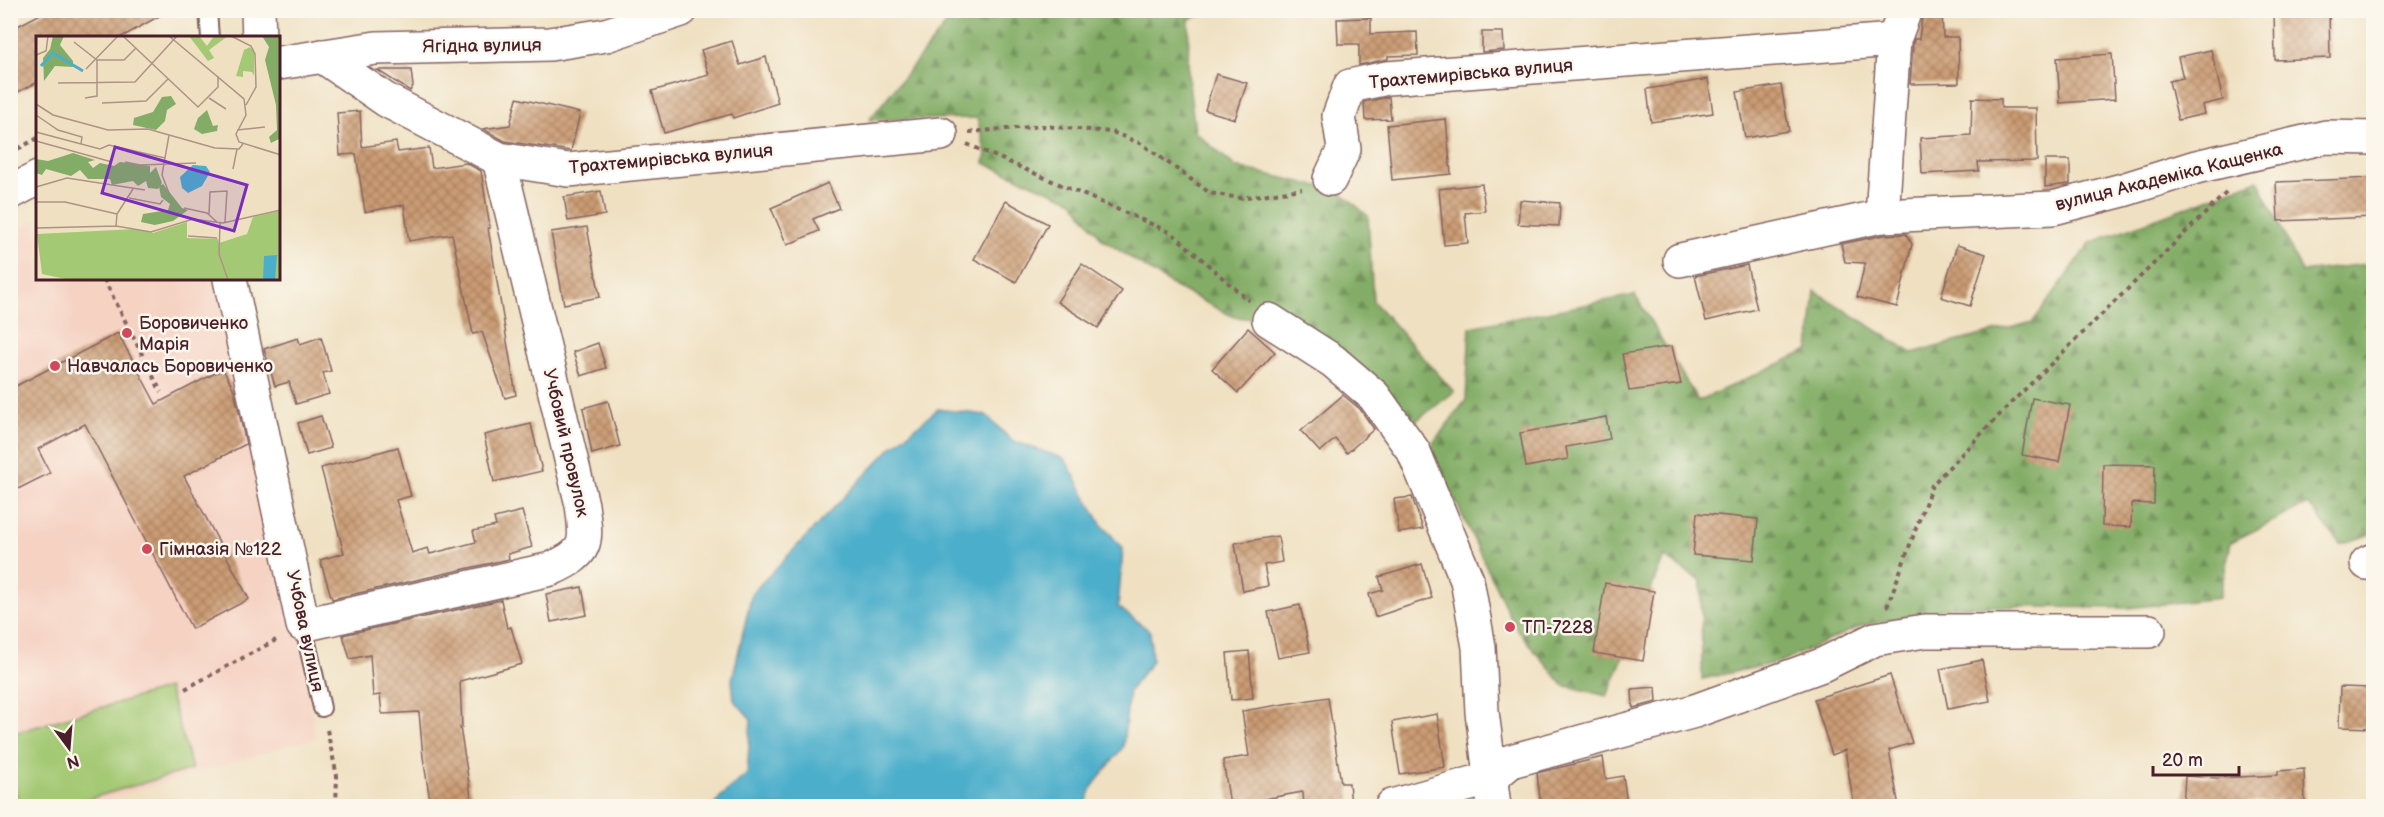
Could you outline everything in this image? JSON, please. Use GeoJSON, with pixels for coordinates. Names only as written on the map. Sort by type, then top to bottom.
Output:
{"type":"FeatureCollection","features":[{"type":"Feature","properties":{"kind":"street"},"geometry":{"type":"LineString","coordinates":[[258,10],[259,36]]}},
{"type":"Feature","properties":{"kind":"street","name":"Ягідна вулиця"},"geometry":{"type":"LineString","coordinates":[[280,63],[376,48],[550,44],[606,34],[681,10]]}},
{"type":"Feature","properties":{"kind":"street"},"geometry":{"type":"LineString","coordinates":[[1882,216],[1899,25]]}},
{"type":"Feature","properties":{"kind":"street","name":"Трахтемирівська вулиця"},"geometry":{"type":"LineString","coordinates":[[1330,179],[1344,149],[1339,116],[1350,86],[1387,78],[1899,25]]}},
{"type":"Feature","properties":{"kind":"street","name":"Трахтемирівська вулиця"},"geometry":{"type":"LineString","coordinates":[[322,56],[386,100],[499,159],[568,170],[941,134]]}},
{"type":"Feature","properties":{"kind":"street","name":"вулиця Академіка Кащенка"},"geometry":{"type":"LineString","coordinates":[[1680,260],[1882,216],[2053,208],[2123,190],[2196,167],[2326,137],[2373,138]]}},
{"type":"Feature","properties":{"kind":"street","name":"Учбовий провулок"},"geometry":{"type":"LineString","coordinates":[[303,625],[551,568],[575,558],[586,537],[582,505],[499,159]]}},
{"type":"Feature","properties":{"kind":"street"},"geometry":{"type":"LineString","coordinates":[[10,193],[36,179]]}},
{"type":"Feature","properties":{"kind":"street","name":"Учбова вулиця"},"geometry":{"type":"LineString","coordinates":[[230,280],[303,625]]}},
{"type":"Feature","properties":{"kind":"street"},"geometry":{"type":"LineString","coordinates":[[1269,320],[1333,361],[1374,396],[1414,452],[1467,580],[1479,647],[1482,712],[1492,792]]}},
{"type":"Feature","properties":{"kind":"street"},"geometry":{"type":"LineString","coordinates":[[1492,792],[1511,760],[1695,711],[1822,665],[1875,639],[1925,631],[2149,631]]}},
{"type":"Feature","properties":{"kind":"street"},"geometry":{"type":"LineString","coordinates":[[1392,807],[1492,792]]}},
{"type":"Feature","properties":{"kind":"lane"},"geometry":{"type":"LineString","coordinates":[[208,10],[210,36]]}},
{"type":"Feature","properties":{"kind":"lane","name":"Учбова вулиця"},"geometry":{"type":"LineString","coordinates":[[303,625],[322,708]]}},
{"type":"Feature","properties":{"kind":"path"},"geometry":{"type":"LineString","coordinates":[[941,134],[1043,126],[1112,132],[1142,144],[1210,193],[1240,198],[1285,193],[1330,179]]}},
{"type":"Feature","properties":{"kind":"path"},"geometry":{"type":"LineString","coordinates":[[941,134],[1172,233],[1269,320]]}},
{"type":"Feature","properties":{"kind":"path"},"geometry":{"type":"LineString","coordinates":[[10,153],[36,139]]}},
{"type":"Feature","properties":{"kind":"path"},"geometry":{"type":"LineString","coordinates":[[1875,639],[1932,485],[2010,404],[2230,189]]}},
{"type":"Feature","properties":{"kind":"path"},"geometry":{"type":"LineString","coordinates":[[105,280],[161,392]]}},
{"type":"Feature","properties":{"kind":"path"},"geometry":{"type":"LineString","coordinates":[[185,689],[303,625]]}},
{"type":"Feature","properties":{"kind":"path","name":"Учбова вулиця"},"geometry":{"type":"LineString","coordinates":[[322,708],[338,776],[336,807]]}},
{"type":"Feature","properties":{"kind":"shaded area","name":"Гімназія №122"},"geometry":{"type":"Polygon","coordinates":[[[36,221],[36,280],[225,280],[296,618],[316,737],[86,806],[11,806],[10,234],[36,221]]]}},
{"type":"Feature","properties":{"kind":"green space"},"geometry":{"type":"Polygon","coordinates":[[[957,11],[1215,11],[1189,19],[1188,74],[1195,132],[1236,167],[1339,191],[1368,216],[1373,301],[1454,392],[1400,433],[1269,320],[1234,317],[1175,287],[1102,239],[1073,201],[984,163],[986,154],[977,118],[869,120],[957,11]]]}},
{"type":"Feature","properties":{"kind":"green space"},"geometry":{"type":"Polygon","coordinates":[[[2258,180],[2302,272],[2373,263],[2373,534],[2340,544],[2308,504],[2231,542],[2219,598],[2128,608],[1958,606],[1861,626],[1780,662],[1702,679],[1701,581],[1664,557],[1607,696],[1563,685],[1515,627],[1430,447],[1466,400],[1470,327],[1635,295],[1698,401],[1809,350],[1815,291],[1912,353],[2033,322],[2090,243],[2258,180]]]}},
{"type":"Feature","properties":{"kind":"green space"},"geometry":{"type":"Polygon","coordinates":[[[168,688],[192,769],[64,806],[20,806],[11,775],[11,734],[168,688]]]}},
{"type":"Feature","properties":{"kind":"water"},"geometry":{"type":"Polygon","coordinates":[[[938,409],[986,415],[1011,440],[1065,459],[1101,524],[1123,548],[1118,607],[1150,631],[1152,661],[1129,691],[1123,747],[1092,787],[1085,806],[714,806],[721,796],[747,774],[751,719],[734,700],[732,680],[752,593],[892,447],[938,409]]]}},
{"type":"Feature","properties":{"kind":"building"},"geometry":{"type":"Polygon","coordinates":[[[48,10],[170,10],[124,36],[36,36],[36,83],[10,96],[10,30],[48,10]]]}},
{"type":"Feature","properties":{"kind":"building"},"geometry":{"type":"Polygon","coordinates":[[[1923,10],[1942,10],[1943,37],[1958,37],[1959,83],[1910,84],[1913,44],[1914,39],[1919,39],[1923,10]]]}},
{"type":"Feature","properties":{"kind":"building"},"geometry":{"type":"Polygon","coordinates":[[[2274,10],[2329,10],[2330,58],[2275,60],[2274,10]]]}},
{"type":"Feature","properties":{"kind":"building"},"geometry":{"type":"Polygon","coordinates":[[[1371,18],[1371,34],[1417,32],[1418,55],[1388,56],[1388,59],[1359,65],[1359,44],[1338,44],[1337,19],[1371,18]]]}},
{"type":"Feature","properties":{"kind":"building"},"geometry":{"type":"Polygon","coordinates":[[[1482,32],[1503,32],[1504,50],[1482,52],[1482,32]]]}},
{"type":"Feature","properties":{"kind":"building"},"geometry":{"type":"Polygon","coordinates":[[[732,41],[740,65],[766,57],[778,103],[733,118],[732,114],[664,133],[652,91],[709,75],[701,50],[732,41]]]}},
{"type":"Feature","properties":{"kind":"building"},"geometry":{"type":"Polygon","coordinates":[[[2211,50],[2223,100],[2202,105],[2204,114],[2178,120],[2169,81],[2183,78],[2178,57],[2211,50]]]}},
{"type":"Feature","properties":{"kind":"building"},"geometry":{"type":"Polygon","coordinates":[[[2112,54],[2115,99],[2060,103],[2057,58],[2112,54]]]}},
{"type":"Feature","properties":{"kind":"building"},"geometry":{"type":"Polygon","coordinates":[[[377,70],[411,70],[413,86],[410,91],[377,70]]]}},
{"type":"Feature","properties":{"kind":"building"},"geometry":{"type":"Polygon","coordinates":[[[1216,74],[1247,83],[1235,119],[1205,110],[1216,74]]]}},
{"type":"Feature","properties":{"kind":"building"},"geometry":{"type":"Polygon","coordinates":[[[1708,79],[1713,113],[1651,122],[1647,89],[1708,79]]]}},
{"type":"Feature","properties":{"kind":"building"},"geometry":{"type":"Polygon","coordinates":[[[1781,85],[1789,131],[1745,138],[1737,92],[1781,85]]]}},
{"type":"Feature","properties":{"kind":"building"},"geometry":{"type":"Polygon","coordinates":[[[1389,97],[1391,119],[1365,120],[1364,102],[1389,97]]]}},
{"type":"Feature","properties":{"kind":"building"},"geometry":{"type":"Polygon","coordinates":[[[517,98],[580,113],[571,151],[505,141],[483,129],[510,125],[517,98]]]}},
{"type":"Feature","properties":{"kind":"building"},"geometry":{"type":"Polygon","coordinates":[[[1972,98],[2001,99],[2001,108],[2036,108],[2037,161],[1978,162],[1979,171],[1922,174],[1920,138],[1971,135],[1972,98]]]}},
{"type":"Feature","properties":{"kind":"building"},"geometry":{"type":"Polygon","coordinates":[[[360,111],[362,147],[396,142],[398,152],[429,148],[432,168],[466,163],[481,171],[490,228],[488,228],[516,395],[505,398],[482,332],[473,334],[452,234],[409,241],[404,205],[365,212],[356,154],[340,155],[337,113],[360,111]]]}},
{"type":"Feature","properties":{"kind":"building"},"geometry":{"type":"Polygon","coordinates":[[[1446,119],[1451,174],[1392,180],[1387,125],[1446,119]]]}},
{"type":"Feature","properties":{"kind":"building"},"geometry":{"type":"Polygon","coordinates":[[[2045,160],[2070,160],[2070,184],[2045,187],[2045,160]]]}},
{"type":"Feature","properties":{"kind":"building"},"geometry":{"type":"Polygon","coordinates":[[[2373,178],[2373,217],[2278,221],[2276,182],[2373,178]]]}},
{"type":"Feature","properties":{"kind":"building"},"geometry":{"type":"Polygon","coordinates":[[[828,183],[839,208],[813,219],[819,231],[787,245],[771,208],[828,183]]]}},
{"type":"Feature","properties":{"kind":"building"},"geometry":{"type":"Polygon","coordinates":[[[1482,184],[1485,211],[1465,213],[1468,243],[1444,245],[1439,189],[1482,184]]]}},
{"type":"Feature","properties":{"kind":"building"},"geometry":{"type":"Polygon","coordinates":[[[601,191],[605,215],[568,221],[564,197],[601,191]]]}},
{"type":"Feature","properties":{"kind":"building"},"geometry":{"type":"Polygon","coordinates":[[[1520,200],[1560,203],[1559,226],[1518,224],[1520,200]]]}},
{"type":"Feature","properties":{"kind":"building"},"geometry":{"type":"Polygon","coordinates":[[[1006,201],[1048,224],[1016,282],[974,259],[1006,201]]]}},
{"type":"Feature","properties":{"kind":"building"},"geometry":{"type":"Polygon","coordinates":[[[587,227],[600,297],[564,304],[551,232],[587,227]]]}},
{"type":"Feature","properties":{"kind":"building"},"geometry":{"type":"Polygon","coordinates":[[[1906,234],[1912,244],[1897,307],[1857,297],[1865,263],[1845,262],[1841,244],[1884,235],[1906,234]]]}},
{"type":"Feature","properties":{"kind":"building"},"geometry":{"type":"Polygon","coordinates":[[[1957,245],[1986,254],[1970,306],[1941,297],[1957,245]]]}},
{"type":"Feature","properties":{"kind":"building"},"geometry":{"type":"Polygon","coordinates":[[[1082,264],[1122,291],[1098,328],[1057,302],[1082,264]]]}},
{"type":"Feature","properties":{"kind":"building"},"geometry":{"type":"Polygon","coordinates":[[[1747,265],[1757,309],[1706,321],[1695,276],[1747,265]]]}},
{"type":"Feature","properties":{"kind":"building"},"geometry":{"type":"Polygon","coordinates":[[[1248,328],[1275,352],[1238,393],[1212,369],[1248,328]]]}},
{"type":"Feature","properties":{"kind":"building"},"geometry":{"type":"Polygon","coordinates":[[[118,333],[156,404],[223,369],[234,390],[246,444],[184,476],[249,599],[192,629],[85,424],[38,449],[50,473],[10,493],[10,389],[118,333]]]}},
{"type":"Feature","properties":{"kind":"building"},"geometry":{"type":"Polygon","coordinates":[[[321,337],[331,371],[323,373],[329,394],[296,404],[289,382],[275,386],[264,349],[298,338],[300,344],[321,337]]]}},
{"type":"Feature","properties":{"kind":"building"},"geometry":{"type":"Polygon","coordinates":[[[598,343],[606,368],[581,376],[573,352],[598,343]]]}},
{"type":"Feature","properties":{"kind":"building"},"geometry":{"type":"Polygon","coordinates":[[[1672,346],[1681,384],[1629,391],[1622,354],[1672,346]]]}},
{"type":"Feature","properties":{"kind":"building"},"geometry":{"type":"Polygon","coordinates":[[[1343,395],[1360,409],[1374,429],[1347,453],[1335,439],[1320,452],[1301,431],[1343,395]]]}},
{"type":"Feature","properties":{"kind":"building"},"geometry":{"type":"Polygon","coordinates":[[[2032,398],[2070,405],[2059,462],[2022,455],[2032,398]]]}},
{"type":"Feature","properties":{"kind":"building"},"geometry":{"type":"Polygon","coordinates":[[[608,401],[620,446],[592,454],[583,408],[608,401]]]}},
{"type":"Feature","properties":{"kind":"building"},"geometry":{"type":"Polygon","coordinates":[[[321,416],[331,448],[307,455],[298,423],[321,416]]]}},
{"type":"Feature","properties":{"kind":"building"},"geometry":{"type":"Polygon","coordinates":[[[1606,417],[1610,439],[1566,447],[1568,459],[1526,467],[1520,433],[1606,417]]]}},
{"type":"Feature","properties":{"kind":"building"},"geometry":{"type":"Polygon","coordinates":[[[531,424],[542,471],[494,482],[484,435],[531,424]]]}},
{"type":"Feature","properties":{"kind":"building"},"geometry":{"type":"Polygon","coordinates":[[[398,447],[411,496],[396,500],[412,553],[428,548],[430,554],[476,542],[473,531],[496,526],[494,518],[522,511],[532,547],[508,554],[509,559],[332,599],[320,560],[344,553],[321,468],[398,447]]]}},
{"type":"Feature","properties":{"kind":"building"},"geometry":{"type":"Polygon","coordinates":[[[2103,464],[2155,465],[2154,504],[2132,503],[2131,527],[2102,526],[2103,464]]]}},
{"type":"Feature","properties":{"kind":"building"},"geometry":{"type":"Polygon","coordinates":[[[1412,497],[1423,529],[1399,533],[1394,499],[1412,497]]]}},
{"type":"Feature","properties":{"kind":"building"},"geometry":{"type":"Polygon","coordinates":[[[1697,513],[1758,519],[1754,560],[1693,555],[1697,513]]]}},
{"type":"Feature","properties":{"kind":"building"},"geometry":{"type":"Polygon","coordinates":[[[1278,536],[1282,562],[1264,565],[1268,586],[1243,591],[1235,543],[1278,536]]]}},
{"type":"Feature","properties":{"kind":"building"},"geometry":{"type":"Polygon","coordinates":[[[1422,564],[1432,598],[1375,617],[1369,594],[1383,590],[1379,577],[1422,564]]]}},
{"type":"Feature","properties":{"kind":"building"},"geometry":{"type":"Polygon","coordinates":[[[1605,583],[1654,591],[1643,661],[1594,653],[1605,583]]]}},
{"type":"Feature","properties":{"kind":"building"},"geometry":{"type":"Polygon","coordinates":[[[582,587],[587,615],[551,622],[546,594],[582,587]]]}},
{"type":"Feature","properties":{"kind":"building"},"geometry":{"type":"Polygon","coordinates":[[[501,600],[507,628],[511,627],[522,664],[460,681],[462,727],[460,727],[472,803],[431,807],[419,712],[382,714],[380,695],[373,696],[370,655],[350,659],[343,635],[501,600]]]}},
{"type":"Feature","properties":{"kind":"building"},"geometry":{"type":"Polygon","coordinates":[[[1300,605],[1310,652],[1278,658],[1268,612],[1300,605]]]}},
{"type":"Feature","properties":{"kind":"building"},"geometry":{"type":"Polygon","coordinates":[[[1249,651],[1253,698],[1231,700],[1227,653],[1249,651]]]}},
{"type":"Feature","properties":{"kind":"building"},"geometry":{"type":"Polygon","coordinates":[[[1982,660],[1990,701],[1948,709],[1940,669],[1982,660]]]}},
{"type":"Feature","properties":{"kind":"building"},"geometry":{"type":"Polygon","coordinates":[[[1890,675],[1912,743],[1889,750],[1899,807],[1854,807],[1845,750],[1832,755],[1814,699],[1890,675]]]}},
{"type":"Feature","properties":{"kind":"building"},"geometry":{"type":"Polygon","coordinates":[[[1656,687],[1657,702],[1633,708],[1632,689],[1656,687]]]}},
{"type":"Feature","properties":{"kind":"building"},"geometry":{"type":"Polygon","coordinates":[[[2340,687],[2373,688],[2373,728],[2339,727],[2340,687]]]}},
{"type":"Feature","properties":{"kind":"building"},"geometry":{"type":"Polygon","coordinates":[[[1328,697],[1341,783],[1349,783],[1351,805],[1304,807],[1303,792],[1230,805],[1223,760],[1249,756],[1242,711],[1328,697]]]}},
{"type":"Feature","properties":{"kind":"building"},"geometry":{"type":"Polygon","coordinates":[[[1437,714],[1445,767],[1400,774],[1392,722],[1437,714]]]}},
{"type":"Feature","properties":{"kind":"building"},"geometry":{"type":"Polygon","coordinates":[[[1603,757],[1606,779],[1623,776],[1627,803],[1599,807],[1541,807],[1537,773],[1603,757]]]}},
{"type":"Feature","properties":{"kind":"building"},"geometry":{"type":"Polygon","coordinates":[[[2304,769],[2305,807],[2279,807],[2279,801],[2183,807],[2185,776],[2219,778],[2278,775],[2278,771],[2304,769]]]}},
{"type":"Feature","properties":{"kind":"place","name":"Боровиченко Марія"},"geometry":{"type":"Point","coordinates":[127,333]}},
{"type":"Feature","properties":{"kind":"place","name":"Навчалась Боровиченко"},"geometry":{"type":"Point","coordinates":[55,366]}},
{"type":"Feature","properties":{"kind":"place","name":"Гімназія №122"},"geometry":{"type":"Point","coordinates":[147,549]}},
{"type":"Feature","properties":{"kind":"place","name":"ТП-7228"},"geometry":{"type":"Point","coordinates":[1510,627]}}]}
